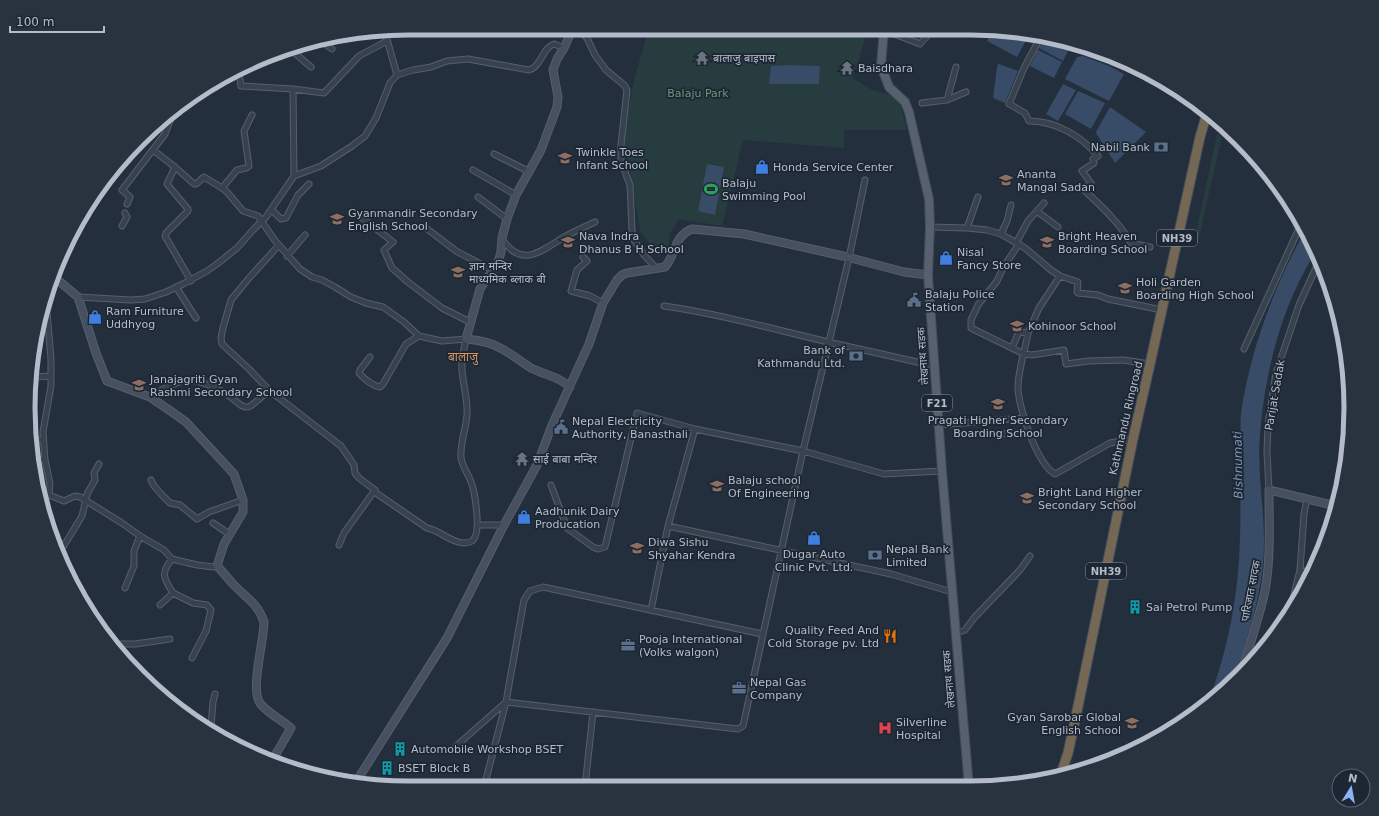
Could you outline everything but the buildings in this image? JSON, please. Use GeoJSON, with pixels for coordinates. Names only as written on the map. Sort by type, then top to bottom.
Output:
{"type":"FeatureCollection","features":[{"type":"Feature","properties":{"kind":"highway","name":"Kathmandu Ringroad"},"geometry":{"type":"LineString","coordinates":[[1062,769],[1068,754],[1133,439],[1198,145],[1206,118]]}},
{"type":"Feature","properties":{"kind":"main road","name":"लेखनाथ सडक"},"geometry":{"type":"LineString","coordinates":[[884,35],[881,66],[890,87],[905,102],[909,112],[928,199],[930,227],[928,275],[942,471],[968,781]]}},
{"type":"Feature","properties":{"kind":"street"},"geometry":{"type":"LineString","coordinates":[[279,245],[248,278],[231,300],[221,338],[224,348],[249,369],[270,391],[341,446],[354,465],[354,473],[375,490],[376,493],[427,528],[434,529],[456,541],[465,543],[474,540],[478,525],[472,483],[465,471],[461,459],[467,415],[462,370],[464,349],[480,289],[498,262],[507,219],[516,195],[541,150],[557,108],[558,97],[553,70],[557,59],[571,35]]}},
{"type":"Feature","properties":{"kind":"street"},"geometry":{"type":"LineString","coordinates":[[583,35],[587,38],[606,70],[624,85],[627,90],[621,145],[621,161],[622,168],[630,186],[632,230],[634,240],[644,255],[656,268]]}},
{"type":"Feature","properties":{"kind":"street"},"geometry":{"type":"LineString","coordinates":[[898,35],[920,44],[928,35]]}},
{"type":"Feature","properties":{"kind":"street"},"geometry":{"type":"LineString","coordinates":[[386,36],[397,75]]}},
{"type":"Feature","properties":{"kind":"street"},"geometry":{"type":"LineString","coordinates":[[239,75],[241,86],[293,89],[324,94],[359,56],[387,41]]}},
{"type":"Feature","properties":{"kind":"street"},"geometry":{"type":"LineString","coordinates":[[1038,41],[1024,68],[1009,104],[1025,114],[1029,121],[1040,121],[1053,125],[1075,135],[1089,146],[1098,156],[1093,159],[1094,163],[1082,171],[1091,183],[1082,189],[1114,219],[1124,231],[1131,243],[1150,247]]}},
{"type":"Feature","properties":{"kind":"street"},"geometry":{"type":"LineString","coordinates":[[325,44],[332,49]]}},
{"type":"Feature","properties":{"kind":"street"},"geometry":{"type":"LineString","coordinates":[[78,297],[131,300],[145,299],[191,281],[217,264],[238,248],[272,210],[294,176],[322,166],[365,136],[376,118],[390,83],[397,75],[413,70],[431,67],[447,61],[460,59],[468,59],[529,70],[533,69],[540,62],[549,46],[554,44],[564,48]]}},
{"type":"Feature","properties":{"kind":"street"},"geometry":{"type":"LineString","coordinates":[[295,53],[311,67]]}},
{"type":"Feature","properties":{"kind":"street"},"geometry":{"type":"LineString","coordinates":[[947,100],[956,66]]}},
{"type":"Feature","properties":{"kind":"street"},"geometry":{"type":"LineString","coordinates":[[293,89],[294,176]]}},
{"type":"Feature","properties":{"kind":"street"},"geometry":{"type":"LineString","coordinates":[[922,103],[947,100],[966,92]]}},
{"type":"Feature","properties":{"kind":"street"},"geometry":{"type":"LineString","coordinates":[[222,188],[237,170],[248,166],[244,131],[252,115]]}},
{"type":"Feature","properties":{"kind":"street"},"geometry":{"type":"LineString","coordinates":[[128,204],[130,197],[122,190],[165,134],[170,122]]}},
{"type":"Feature","properties":{"kind":"street"},"geometry":{"type":"LineString","coordinates":[[153,150],[194,184],[204,177],[227,192],[243,211],[258,216],[287,256],[312,278],[322,280],[335,286],[351,297],[366,303],[383,307],[404,322],[419,336],[442,341],[466,339],[486,342],[502,348],[531,368],[562,380],[570,387]]}},
{"type":"Feature","properties":{"kind":"street"},"geometry":{"type":"LineString","coordinates":[[494,154],[530,172]]}},
{"type":"Feature","properties":{"kind":"street"},"geometry":{"type":"LineString","coordinates":[[175,167],[167,184],[188,207],[188,211],[166,233],[165,236],[191,281]]}},
{"type":"Feature","properties":{"kind":"street"},"geometry":{"type":"LineString","coordinates":[[473,170],[516,195]]}},
{"type":"Feature","properties":{"kind":"street"},"geometry":{"type":"LineString","coordinates":[[456,747],[506,702],[738,729],[743,726],[762,634],[828,342],[849,258],[865,180]]}},
{"type":"Feature","properties":{"kind":"street"},"geometry":{"type":"LineString","coordinates":[[272,210],[281,219],[286,218],[298,195],[309,184]]}},
{"type":"Feature","properties":{"kind":"street"},"geometry":{"type":"LineString","coordinates":[[478,197],[507,219]]}},
{"type":"Feature","properties":{"kind":"street"},"geometry":{"type":"LineString","coordinates":[[967,228],[978,197]]}},
{"type":"Feature","properties":{"kind":"street"},"geometry":{"type":"LineString","coordinates":[[1044,203],[1023,228],[1017,244],[997,281],[978,305],[971,320],[971,328],[1024,354],[1032,355],[1064,350],[1066,364],[1089,361],[1123,360],[1150,364]]}},
{"type":"Feature","properties":{"kind":"street"},"geometry":{"type":"LineString","coordinates":[[1001,234],[1007,221],[1011,204]]}},
{"type":"Feature","properties":{"kind":"street"},"geometry":{"type":"LineString","coordinates":[[1038,212],[1058,227]]}},
{"type":"Feature","properties":{"kind":"street"},"geometry":{"type":"LineString","coordinates":[[122,226],[126,217],[125,213]]}},
{"type":"Feature","properties":{"kind":"street"},"geometry":{"type":"LineString","coordinates":[[362,217],[393,242],[384,250],[392,268],[442,308],[470,322]]}},
{"type":"Feature","properties":{"kind":"street"},"geometry":{"type":"LineString","coordinates":[[502,238],[508,248],[523,255],[534,255],[595,222]]}},
{"type":"Feature","properties":{"kind":"street"},"geometry":{"type":"LineString","coordinates":[[930,227],[967,228],[987,230],[1001,234],[1060,276],[1078,282],[1078,293],[1098,295],[1108,299],[1162,310]]}},
{"type":"Feature","properties":{"kind":"street"},"geometry":{"type":"LineString","coordinates":[[426,228],[456,251],[492,270]]}},
{"type":"Feature","properties":{"kind":"street"},"geometry":{"type":"LineString","coordinates":[[359,778],[447,638],[504,525],[537,465],[552,425],[589,344],[602,303],[622,275],[665,267],[670,260],[679,237],[692,229],[744,234],[904,272],[928,275]]}},
{"type":"Feature","properties":{"kind":"street"},"geometry":{"type":"LineString","coordinates":[[1244,349],[1298,230]]}},
{"type":"Feature","properties":{"kind":"street"},"geometry":{"type":"LineString","coordinates":[[287,256],[306,235]]}},
{"type":"Feature","properties":{"kind":"street"},"geometry":{"type":"LineString","coordinates":[[583,257],[587,261],[577,270],[571,291],[590,296],[602,303]]}},
{"type":"Feature","properties":{"kind":"street","name":"Parijat Sadak"},"geometry":{"type":"LineString","coordinates":[[1269,490],[1267,452],[1268,426],[1276,373],[1299,305],[1317,267]]}},
{"type":"Feature","properties":{"kind":"street"},"geometry":{"type":"LineString","coordinates":[[1060,276],[1039,308],[1028,333],[1018,388],[1028,432],[1045,464],[1055,474],[1110,443],[1133,439]]}},
{"type":"Feature","properties":{"kind":"street"},"geometry":{"type":"LineString","coordinates":[[58,281],[78,297],[96,353],[107,381],[150,397],[186,422],[234,474],[244,504],[243,512],[224,544],[217,566]]}},
{"type":"Feature","properties":{"kind":"street"},"geometry":{"type":"LineString","coordinates":[[176,287],[196,318]]}},
{"type":"Feature","properties":{"kind":"street"},"geometry":{"type":"LineString","coordinates":[[664,306],[700,311],[935,366]]}},
{"type":"Feature","properties":{"kind":"street"},"geometry":{"type":"LineString","coordinates":[[46,497],[49,495],[50,480],[45,460],[43,432],[51,386],[51,359],[47,314]]}},
{"type":"Feature","properties":{"kind":"street"},"geometry":{"type":"LineString","coordinates":[[1012,348],[1019,332],[1028,333]]}},
{"type":"Feature","properties":{"kind":"street"},"geometry":{"type":"LineString","coordinates":[[370,357],[360,370],[360,373],[362,376],[380,387],[406,344],[419,336]]}},
{"type":"Feature","properties":{"kind":"street"},"geometry":{"type":"LineString","coordinates":[[37,377],[51,376]]}},
{"type":"Feature","properties":{"kind":"street"},"geometry":{"type":"LineString","coordinates":[[150,397],[175,384],[184,381],[191,381],[199,382],[226,393],[242,406],[248,407],[270,391]]}},
{"type":"Feature","properties":{"kind":"street"},"geometry":{"type":"LineString","coordinates":[[552,485],[567,528],[593,547],[598,549],[605,547],[637,413],[695,429],[803,451],[884,474],[942,471]]}},
{"type":"Feature","properties":{"kind":"street"},"geometry":{"type":"LineString","coordinates":[[939,425],[1024,418]]}},
{"type":"Feature","properties":{"kind":"street"},"geometry":{"type":"LineString","coordinates":[[650,610],[668,526],[695,429]]}},
{"type":"Feature","properties":{"kind":"street"},"geometry":{"type":"LineString","coordinates":[[1001,434],[1028,432]]}},
{"type":"Feature","properties":{"kind":"street"},"geometry":{"type":"LineString","coordinates":[[37,439],[44,441]]}},
{"type":"Feature","properties":{"kind":"street"},"geometry":{"type":"LineString","coordinates":[[38,459],[45,460]]}},
{"type":"Feature","properties":{"kind":"street"},"geometry":{"type":"LineString","coordinates":[[62,549],[82,516],[85,500],[95,480],[94,473],[99,464]]}},
{"type":"Feature","properties":{"kind":"street"},"geometry":{"type":"LineString","coordinates":[[151,480],[154,486],[170,502],[180,505],[197,519],[209,512],[243,500]]}},
{"type":"Feature","properties":{"kind":"street"},"geometry":{"type":"LineString","coordinates":[[339,545],[344,533],[375,490]]}},
{"type":"Feature","properties":{"kind":"street"},"geometry":{"type":"LineString","coordinates":[[1269,490],[1331,505]]}},
{"type":"Feature","properties":{"kind":"street","name":"पारिजात सादक"},"geometry":{"type":"LineString","coordinates":[[1245,661],[1265,590],[1268,559],[1269,490]]}},
{"type":"Feature","properties":{"kind":"street"},"geometry":{"type":"LineString","coordinates":[[49,495],[64,501],[75,496],[85,500],[164,550],[172,559],[197,565],[217,566]]}},
{"type":"Feature","properties":{"kind":"street"},"geometry":{"type":"LineString","coordinates":[[1294,594],[1300,570],[1304,514],[1307,499]]}},
{"type":"Feature","properties":{"kind":"street"},"geometry":{"type":"LineString","coordinates":[[213,523],[229,534]]}},
{"type":"Feature","properties":{"kind":"street"},"geometry":{"type":"LineString","coordinates":[[478,525],[504,525]]}},
{"type":"Feature","properties":{"kind":"street"},"geometry":{"type":"LineString","coordinates":[[668,526],[891,574],[952,592]]}},
{"type":"Feature","properties":{"kind":"street"},"geometry":{"type":"LineString","coordinates":[[125,588],[134,566],[134,551],[140,536]]}},
{"type":"Feature","properties":{"kind":"street"},"geometry":{"type":"LineString","coordinates":[[956,633],[965,630],[974,618],[1020,570],[1030,556]]}},
{"type":"Feature","properties":{"kind":"street"},"geometry":{"type":"LineString","coordinates":[[172,559],[167,564],[164,572],[165,578],[173,593],[193,603],[207,605],[211,610],[206,630],[192,658]]}},
{"type":"Feature","properties":{"kind":"street"},"geometry":{"type":"LineString","coordinates":[[217,566],[233,584],[246,594],[262,616],[264,622],[257,686],[258,697],[260,703],[265,708],[292,728],[275,756]]}},
{"type":"Feature","properties":{"kind":"street"},"geometry":{"type":"LineString","coordinates":[[1300,570],[1307,572]]}},
{"type":"Feature","properties":{"kind":"street"},"geometry":{"type":"LineString","coordinates":[[486,781],[506,702],[524,600],[530,591],[543,587],[762,634]]}},
{"type":"Feature","properties":{"kind":"street"},"geometry":{"type":"LineString","coordinates":[[160,605],[173,593]]}},
{"type":"Feature","properties":{"kind":"street"},"geometry":{"type":"LineString","coordinates":[[120,644],[135,644],[170,639]]}},
{"type":"Feature","properties":{"kind":"street"},"geometry":{"type":"LineString","coordinates":[[211,725],[215,694]]}},
{"type":"Feature","properties":{"kind":"street"},"geometry":{"type":"LineString","coordinates":[[586,781],[593,712]]}},
{"type":"Feature","properties":{"kind":"green space","name":"Balaju Park"},"geometry":{"type":"Polygon","coordinates":[[[647,35],[866,35],[853,78],[872,90],[898,97],[907,130],[844,130],[844,148],[743,140],[722,226],[679,219],[670,233],[668,253],[658,256],[640,230],[624,147],[626,121],[635,76],[647,35]]]}},
{"type":"Feature","properties":{"kind":"green space"},"geometry":{"type":"Polygon","coordinates":[[[1217,134],[1222,136],[1198,242],[1194,242],[1217,134]]]}},
{"type":"Feature","properties":{"kind":"water"},"geometry":{"type":"Polygon","coordinates":[[[990,36],[1027,39],[1017,57],[987,41],[990,36]]]}},
{"type":"Feature","properties":{"kind":"water"},"geometry":{"type":"Polygon","coordinates":[[[1042,42],[1069,48],[1063,61],[1039,48],[1042,42]]]}},
{"type":"Feature","properties":{"kind":"water"},"geometry":{"type":"Polygon","coordinates":[[[1038,50],[1062,62],[1054,78],[1030,66],[1038,50]]]}},
{"type":"Feature","properties":{"kind":"water"},"geometry":{"type":"Polygon","coordinates":[[[1083,56],[1109,66],[1124,74],[1109,101],[1065,79],[1077,57],[1083,56]]]}},
{"type":"Feature","properties":{"kind":"water"},"geometry":{"type":"Polygon","coordinates":[[[1099,58],[1115,64],[1113,65],[1099,58]]]}},
{"type":"Feature","properties":{"kind":"water"},"geometry":{"type":"Polygon","coordinates":[[[999,64],[1018,71],[1005,103],[993,98],[997,67],[999,64]]]}},
{"type":"Feature","properties":{"kind":"water"},"geometry":{"type":"Polygon","coordinates":[[[771,66],[820,66],[819,84],[769,84],[771,66]]]}},
{"type":"Feature","properties":{"kind":"water"},"geometry":{"type":"Polygon","coordinates":[[[1063,84],[1076,90],[1058,121],[1046,114],[1063,84]]]}},
{"type":"Feature","properties":{"kind":"water"},"geometry":{"type":"Polygon","coordinates":[[[1078,91],[1105,103],[1091,129],[1065,114],[1078,91]]]}},
{"type":"Feature","properties":{"kind":"water"},"geometry":{"type":"Polygon","coordinates":[[[1110,107],[1146,132],[1115,163],[1096,133],[1110,107]]]}},
{"type":"Feature","properties":{"kind":"water","name":"Balaju Swimming Pool"},"geometry":{"type":"Polygon","coordinates":[[[707,164],[724,167],[715,215],[698,211],[707,164]]]}},
{"type":"Feature","properties":{"kind":"water"},"geometry":{"type":"Polygon","coordinates":[[[1302,236],[1312,257],[1294,293],[1277,339],[1262,410],[1259,461],[1264,558],[1260,587],[1254,616],[1238,669],[1212,692],[1227,642],[1235,601],[1239,558],[1241,413],[1245,390],[1250,366],[1265,319],[1283,274],[1302,236]]]}},
{"type":"Feature","properties":{"kind":"place","name":"बालाजु बाइपास"},"geometry":{"type":"Point","coordinates":[702,58]}},
{"type":"Feature","properties":{"kind":"place","name":"Baisdhara"},"geometry":{"type":"Point","coordinates":[847,68]}},
{"type":"Feature","properties":{"kind":"place","name":"Nabil Bank"},"geometry":{"type":"Point","coordinates":[1161,147]}},
{"type":"Feature","properties":{"kind":"place","name":"Twinkle Toes Infant School"},"geometry":{"type":"Point","coordinates":[565,158]}},
{"type":"Feature","properties":{"kind":"place","name":"Honda Service Center"},"geometry":{"type":"Point","coordinates":[762,167]}},
{"type":"Feature","properties":{"kind":"place","name":"Ananta Mangal Sadan"},"geometry":{"type":"Point","coordinates":[1006,180]}},
{"type":"Feature","properties":{"kind":"place","name":"Balaju Swimming Pool"},"geometry":{"type":"Point","coordinates":[711,189]}},
{"type":"Feature","properties":{"kind":"place","name":"Gyanmandir Secondary English School"},"geometry":{"type":"Point","coordinates":[337,219]}},
{"type":"Feature","properties":{"kind":"place","name":"Nava Indra Dhanus B H School"},"geometry":{"type":"Point","coordinates":[568,242]}},
{"type":"Feature","properties":{"kind":"place","name":"Bright Heaven Boarding School"},"geometry":{"type":"Point","coordinates":[1047,242]}},
{"type":"Feature","properties":{"kind":"place","name":"Nisal Fancy Store"},"geometry":{"type":"Point","coordinates":[946,258]}},
{"type":"Feature","properties":{"kind":"place","name":"ज्ञान मन्दिर माध्यमिक ब्लाक बी"},"geometry":{"type":"Point","coordinates":[458,272]}},
{"type":"Feature","properties":{"kind":"place","name":"Holi Garden Boarding High School"},"geometry":{"type":"Point","coordinates":[1125,288]}},
{"type":"Feature","properties":{"kind":"place","name":"Balaju Police Station"},"geometry":{"type":"Point","coordinates":[914,300]}},
{"type":"Feature","properties":{"kind":"place","name":"Ram Furniture Uddhyog"},"geometry":{"type":"Point","coordinates":[95,317]}},
{"type":"Feature","properties":{"kind":"place","name":"Kohinoor School"},"geometry":{"type":"Point","coordinates":[1017,326]}},
{"type":"Feature","properties":{"kind":"place","name":"Bank of Kathmandu Ltd."},"geometry":{"type":"Point","coordinates":[856,356]}},
{"type":"Feature","properties":{"kind":"place","name":"Janajagriti Gyan Rashmi Secondary School"},"geometry":{"type":"Point","coordinates":[139,385]}},
{"type":"Feature","properties":{"kind":"place","name":"Pragati Higher Secondary Boarding School"},"geometry":{"type":"Point","coordinates":[998,404]}},
{"type":"Feature","properties":{"kind":"place","name":"Nepal Electricity Authority, Banasthali"},"geometry":{"type":"Point","coordinates":[561,427]}},
{"type":"Feature","properties":{"kind":"place","name":"साई बाबा मन्दिर"},"geometry":{"type":"Point","coordinates":[522,459]}},
{"type":"Feature","properties":{"kind":"place","name":"Balaju school Of Engineering"},"geometry":{"type":"Point","coordinates":[717,486]}},
{"type":"Feature","properties":{"kind":"place","name":"Bright Land Higher Secondary School"},"geometry":{"type":"Point","coordinates":[1027,498]}},
{"type":"Feature","properties":{"kind":"place","name":"Aadhunik Dairy Producation"},"geometry":{"type":"Point","coordinates":[524,517]}},
{"type":"Feature","properties":{"kind":"place","name":"Dugar Auto Clinic Pvt. Ltd."},"geometry":{"type":"Point","coordinates":[814,538]}},
{"type":"Feature","properties":{"kind":"place","name":"Diwa Sishu Shyahar Kendra"},"geometry":{"type":"Point","coordinates":[637,548]}},
{"type":"Feature","properties":{"kind":"place","name":"Nepal Bank Limited"},"geometry":{"type":"Point","coordinates":[875,555]}},
{"type":"Feature","properties":{"kind":"place","name":"Sai Petrol Pump"},"geometry":{"type":"Point","coordinates":[1135,607]}},
{"type":"Feature","properties":{"kind":"place","name":"Quality Feed And Cold Storage pv. Ltd"},"geometry":{"type":"Point","coordinates":[890,636]}},
{"type":"Feature","properties":{"kind":"place","name":"Pooja International (Volks walgon)"},"geometry":{"type":"Point","coordinates":[628,645]}},
{"type":"Feature","properties":{"kind":"place","name":"Nepal Gas Company"},"geometry":{"type":"Point","coordinates":[739,688]}},
{"type":"Feature","properties":{"kind":"place","name":"Gyan Sarobar Global English School"},"geometry":{"type":"Point","coordinates":[1132,723]}},
{"type":"Feature","properties":{"kind":"place","name":"Silverline Hospital"},"geometry":{"type":"Point","coordinates":[885,728]}},
{"type":"Feature","properties":{"kind":"place","name":"Automobile Workshop BSET"},"geometry":{"type":"Point","coordinates":[400,749]}},
{"type":"Feature","properties":{"kind":"place","name":"BSET Block B"},"geometry":{"type":"Point","coordinates":[387,768]}},
{"type":"Feature","properties":{"kind":"district","name":"बालाजु"},"geometry":{"type":"Point","coordinates":[463,357]}},
{"type":"Feature","properties":{"kind":"water label","name":"Bishnumati"},"geometry":{"type":"Point","coordinates":[1238,465]}}]}
